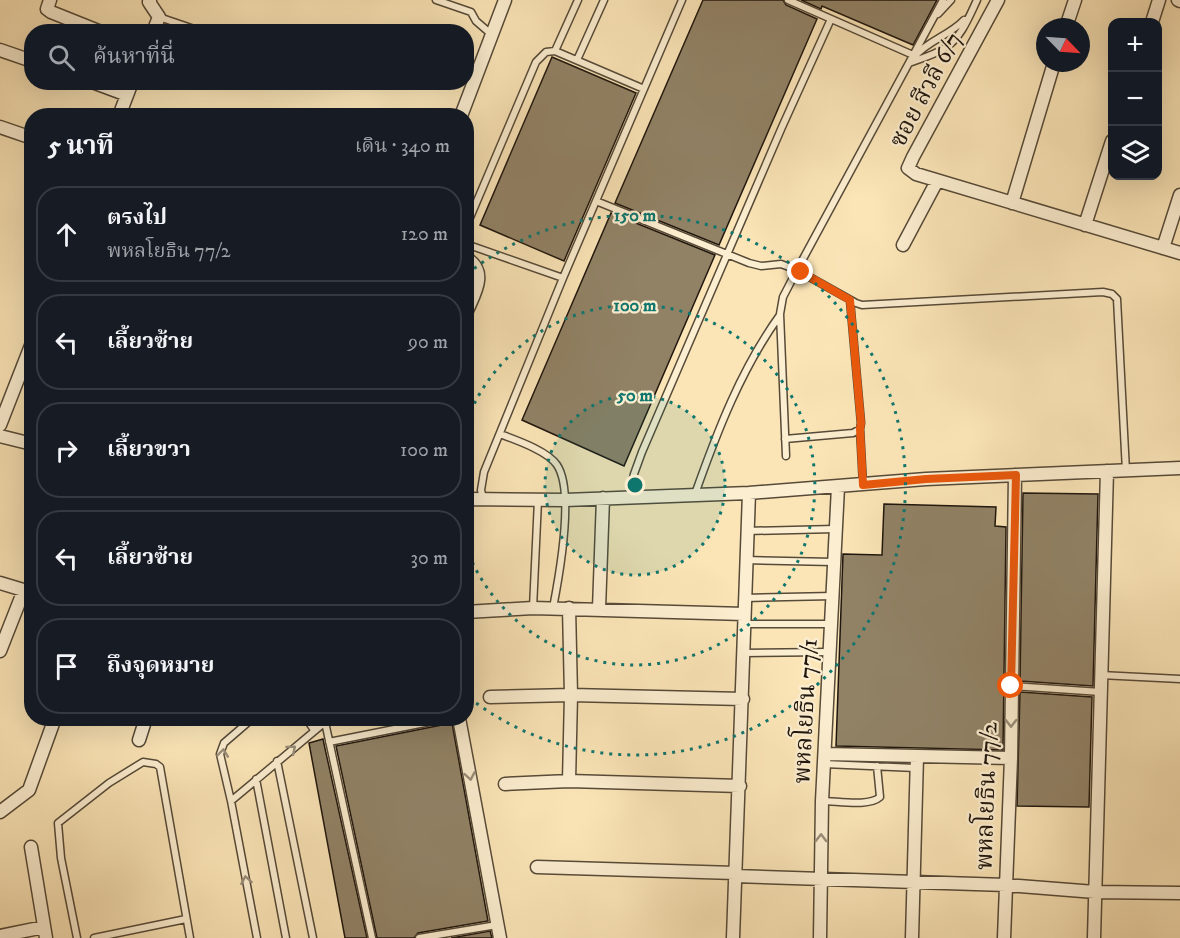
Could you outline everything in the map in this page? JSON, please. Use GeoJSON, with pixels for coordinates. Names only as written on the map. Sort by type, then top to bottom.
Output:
{"type":"FeatureCollection","features":[{"type":"Feature","properties":{"kind":"street"},"geometry":{"type":"LineString","coordinates":[[50,0],[47,9],[81,24]]}},
{"type":"Feature","properties":{"kind":"street"},"geometry":{"type":"LineString","coordinates":[[150,0],[149,2],[159,17],[156,24]]}},
{"type":"Feature","properties":{"kind":"street"},"geometry":{"type":"LineString","coordinates":[[474,82],[505,0]]}},
{"type":"Feature","properties":{"kind":"street","name":"ซอย สีวลี 6/7"},"geometry":{"type":"LineString","coordinates":[[937,180],[916,174],[908,168],[998,0]]}},
{"type":"Feature","properties":{"kind":"street"},"geometry":{"type":"LineString","coordinates":[[1069,18],[1075,0]]}},
{"type":"Feature","properties":{"kind":"street"},"geometry":{"type":"LineString","coordinates":[[1153,18],[1159,0]]}},
{"type":"Feature","properties":{"kind":"street"},"geometry":{"type":"LineString","coordinates":[[0,50],[24,58]]}},
{"type":"Feature","properties":{"kind":"street"},"geometry":{"type":"LineString","coordinates":[[1012,203],[1051,72]]}},
{"type":"Feature","properties":{"kind":"street"},"geometry":{"type":"LineString","coordinates":[[114,90],[127,95]]}},
{"type":"Feature","properties":{"kind":"street"},"geometry":{"type":"LineString","coordinates":[[122,108],[129,90]]}},
{"type":"Feature","properties":{"kind":"street"},"geometry":{"type":"LineString","coordinates":[[464,108],[471,90]]}},
{"type":"Feature","properties":{"kind":"street"},"geometry":{"type":"LineString","coordinates":[[0,127],[24,135]]}},
{"type":"Feature","properties":{"kind":"street"},"geometry":{"type":"LineString","coordinates":[[1085,225],[1108,156]]}},
{"type":"Feature","properties":{"kind":"street"},"geometry":{"type":"LineString","coordinates":[[903,245],[937,180],[1180,253]]}},
{"type":"Feature","properties":{"kind":"street"},"geometry":{"type":"LineString","coordinates":[[1163,248],[1180,195]]}},
{"type":"Feature","properties":{"kind":"street"},"geometry":{"type":"LineString","coordinates":[[474,264],[479,272],[479,283],[474,295]]}},
{"type":"Feature","properties":{"kind":"street"},"geometry":{"type":"LineString","coordinates":[[0,425],[24,364]]}},
{"type":"Feature","properties":{"kind":"street"},"geometry":{"type":"LineString","coordinates":[[0,436],[24,442]]}},
{"type":"Feature","properties":{"kind":"street"},"geometry":{"type":"LineString","coordinates":[[474,499],[565,500],[748,493],[926,479],[1180,468]]}},
{"type":"Feature","properties":{"kind":"street"},"geometry":{"type":"LineString","coordinates":[[1094,938],[1107,471]]}},
{"type":"Feature","properties":{"kind":"street","name":"พหลโยธิน 77/2"},"geometry":{"type":"LineString","coordinates":[[1004,938],[1011,758],[1016,475]]}},
{"type":"Feature","properties":{"kind":"street","name":"พหลโยธิน 77/1"},"geometry":{"type":"LineString","coordinates":[[820,938],[822,801],[838,487]]}},
{"type":"Feature","properties":{"kind":"street"},"geometry":{"type":"LineString","coordinates":[[734,938],[748,493]]}},
{"type":"Feature","properties":{"kind":"street"},"geometry":{"type":"LineString","coordinates":[[598,609],[603,498]]}},
{"type":"Feature","properties":{"kind":"street"},"geometry":{"type":"LineString","coordinates":[[0,583],[24,590]]}},
{"type":"Feature","properties":{"kind":"street"},"geometry":{"type":"LineString","coordinates":[[0,651],[24,600]]}},
{"type":"Feature","properties":{"kind":"street"},"geometry":{"type":"LineString","coordinates":[[569,608],[572,695],[569,781]]}},
{"type":"Feature","properties":{"kind":"street"},"geometry":{"type":"LineString","coordinates":[[474,612],[569,608],[744,619]]}},
{"type":"Feature","properties":{"kind":"street"},"geometry":{"type":"LineString","coordinates":[[490,697],[572,695],[743,699]]}},
{"type":"Feature","properties":{"kind":"street"},"geometry":{"type":"LineString","coordinates":[[0,812],[29,790],[52,726]]}},
{"type":"Feature","properties":{"kind":"street"},"geometry":{"type":"LineString","coordinates":[[139,740],[143,726]]}},
{"type":"Feature","properties":{"kind":"street"},"geometry":{"type":"LineString","coordinates":[[460,726],[499,932]]}},
{"type":"Feature","properties":{"kind":"street"},"geometry":{"type":"LineString","coordinates":[[825,759],[917,762],[1011,758]]}},
{"type":"Feature","properties":{"kind":"street"},"geometry":{"type":"LineString","coordinates":[[912,938],[917,762]]}},
{"type":"Feature","properties":{"kind":"street"},"geometry":{"type":"LineString","coordinates":[[505,784],[569,781],[740,786]]}},
{"type":"Feature","properties":{"kind":"street"},"geometry":{"type":"LineString","coordinates":[[0,936],[46,932],[31,847]]}},
{"type":"Feature","properties":{"kind":"street"},"geometry":{"type":"LineString","coordinates":[[537,867],[1006,885],[1095,892],[1180,893]]}},
{"type":"Feature","properties":{"kind":"lane"},"geometry":{"type":"LineString","coordinates":[[436,0],[471,12],[476,21],[492,35]]}},
{"type":"Feature","properties":{"kind":"lane"},"geometry":{"type":"LineString","coordinates":[[555,51],[578,0]]}},
{"type":"Feature","properties":{"kind":"lane"},"geometry":{"type":"LineString","coordinates":[[577,60],[604,0]]}},
{"type":"Feature","properties":{"kind":"lane"},"geometry":{"type":"LineString","coordinates":[[483,499],[484,472],[563,278],[682,0]]}},
{"type":"Feature","properties":{"kind":"lane"},"geometry":{"type":"LineString","coordinates":[[788,0],[913,55]]}},
{"type":"Feature","properties":{"kind":"lane"},"geometry":{"type":"LineString","coordinates":[[786,456],[780,314],[783,297],[943,0]]}},
{"type":"Feature","properties":{"kind":"lane"},"geometry":{"type":"LineString","coordinates":[[929,26],[951,0]]}},
{"type":"Feature","properties":{"kind":"lane"},"geometry":{"type":"LineString","coordinates":[[909,63],[950,44],[977,0]]}},
{"type":"Feature","properties":{"kind":"lane"},"geometry":{"type":"LineString","coordinates":[[909,63],[923,47],[953,31],[973,9]]}},
{"type":"Feature","properties":{"kind":"lane"},"geometry":{"type":"LineString","coordinates":[[159,17],[180,24]]}},
{"type":"Feature","properties":{"kind":"lane"},"geometry":{"type":"LineString","coordinates":[[629,497],[642,452],[831,19]]}},
{"type":"Feature","properties":{"kind":"lane"},"geometry":{"type":"LineString","coordinates":[[474,208],[536,62],[546,52],[555,51],[644,89]]}},
{"type":"Feature","properties":{"kind":"lane"},"geometry":{"type":"LineString","coordinates":[[596,201],[758,266],[781,264],[797,270],[862,305],[1103,292],[1112,294],[1117,299],[1126,471]]}},
{"type":"Feature","properties":{"kind":"lane"},"geometry":{"type":"LineString","coordinates":[[474,247],[563,278]]}},
{"type":"Feature","properties":{"kind":"lane"},"geometry":{"type":"LineString","coordinates":[[850,300],[861,423],[863,485]]}},
{"type":"Feature","properties":{"kind":"lane"},"geometry":{"type":"LineString","coordinates":[[695,495],[715,439],[755,350],[780,314]]}},
{"type":"Feature","properties":{"kind":"lane"},"geometry":{"type":"LineString","coordinates":[[785,439],[853,433],[860,429]]}},
{"type":"Feature","properties":{"kind":"lane"},"geometry":{"type":"LineString","coordinates":[[500,434],[550,458],[558,466],[565,500],[563,545],[554,608]]}},
{"type":"Feature","properties":{"kind":"lane"},"geometry":{"type":"LineString","coordinates":[[533,608],[538,499]]}},
{"type":"Feature","properties":{"kind":"lane"},"geometry":{"type":"LineString","coordinates":[[746,531],[835,529]]}},
{"type":"Feature","properties":{"kind":"lane"},"geometry":{"type":"LineString","coordinates":[[745,560],[835,562]]}},
{"type":"Feature","properties":{"kind":"lane"},"geometry":{"type":"LineString","coordinates":[[745,598],[833,596]]}},
{"type":"Feature","properties":{"kind":"lane"},"geometry":{"type":"LineString","coordinates":[[744,619],[832,624]]}},
{"type":"Feature","properties":{"kind":"lane"},"geometry":{"type":"LineString","coordinates":[[744,652],[831,652]]}},
{"type":"Feature","properties":{"kind":"lane"},"geometry":{"type":"LineString","coordinates":[[1100,675],[1180,679]]}},
{"type":"Feature","properties":{"kind":"lane"},"geometry":{"type":"LineString","coordinates":[[1011,686],[1101,692]]}},
{"type":"Feature","properties":{"kind":"lane"},"geometry":{"type":"LineString","coordinates":[[244,726],[224,743],[220,754],[256,938]]}},
{"type":"Feature","properties":{"kind":"lane"},"geometry":{"type":"LineString","coordinates":[[311,726],[314,730]]}},
{"type":"Feature","properties":{"kind":"lane"},"geometry":{"type":"LineString","coordinates":[[231,801],[320,726]]}},
{"type":"Feature","properties":{"kind":"lane"},"geometry":{"type":"LineString","coordinates":[[328,726],[329,742],[372,938]]}},
{"type":"Feature","properties":{"kind":"lane"},"geometry":{"type":"LineString","coordinates":[[329,742],[410,726]]}},
{"type":"Feature","properties":{"kind":"lane"},"geometry":{"type":"LineString","coordinates":[[825,759],[877,766],[917,762]]}},
{"type":"Feature","properties":{"kind":"lane"},"geometry":{"type":"LineString","coordinates":[[278,761],[313,938]]}},
{"type":"Feature","properties":{"kind":"lane"},"geometry":{"type":"LineString","coordinates":[[77,938],[61,858],[58,823],[109,783],[144,762],[160,767],[190,938]]}},
{"type":"Feature","properties":{"kind":"lane"},"geometry":{"type":"LineString","coordinates":[[822,801],[867,803],[875,801],[880,796],[877,766]]}},
{"type":"Feature","properties":{"kind":"lane"},"geometry":{"type":"LineString","coordinates":[[256,779],[286,938]]}},
{"type":"Feature","properties":{"kind":"lane"},"geometry":{"type":"LineString","coordinates":[[94,938],[186,919]]}},
{"type":"Feature","properties":{"kind":"lane"},"geometry":{"type":"LineString","coordinates":[[418,938],[499,932]]}},
{"type":"Feature","properties":{"kind":"building"},"geometry":{"type":"Polygon","coordinates":[[[703,0],[783,0],[786,5],[817,19],[719,245],[615,203],[703,0]]]}},
{"type":"Feature","properties":{"kind":"building"},"geometry":{"type":"Polygon","coordinates":[[[801,0],[937,0],[913,45],[822,6],[821,9],[801,0]]]}},
{"type":"Feature","properties":{"kind":"building"},"geometry":{"type":"Polygon","coordinates":[[[552,57],[636,93],[564,261],[480,225],[552,57]]]}},
{"type":"Feature","properties":{"kind":"building"},"geometry":{"type":"Polygon","coordinates":[[[611,213],[715,255],[624,466],[522,420],[611,213]]]}},
{"type":"Feature","properties":{"kind":"building"},"geometry":{"type":"Polygon","coordinates":[[[1023,493],[1098,494],[1093,686],[1020,681],[1023,493]]]}},
{"type":"Feature","properties":{"kind":"building"},"geometry":{"type":"Polygon","coordinates":[[[884,504],[996,507],[995,526],[1006,527],[1003,750],[836,746],[843,554],[882,555],[884,504]]]}},
{"type":"Feature","properties":{"kind":"building"},"geometry":{"type":"Polygon","coordinates":[[[1020,692],[1092,697],[1089,807],[1017,806],[1020,692]]]}},
{"type":"Feature","properties":{"kind":"building"},"geometry":{"type":"Polygon","coordinates":[[[437,726],[453,726],[488,921],[418,933],[414,938],[377,938],[336,746],[437,726]]]}},
{"type":"Feature","properties":{"kind":"building"},"geometry":{"type":"Polygon","coordinates":[[[323,739],[367,938],[345,938],[309,743],[323,739]]]}},
{"type":"Feature","properties":{"kind":"building"},"geometry":{"type":"Polygon","coordinates":[[[490,931],[492,938],[451,938],[490,931]]]}},
{"type":"Feature","properties":{"kind":"route"},"geometry":{"type":"LineString","coordinates":[[801,272],[850,300],[861,423],[863,485],[926,479],[1016,475],[1011,686]]}}]}
